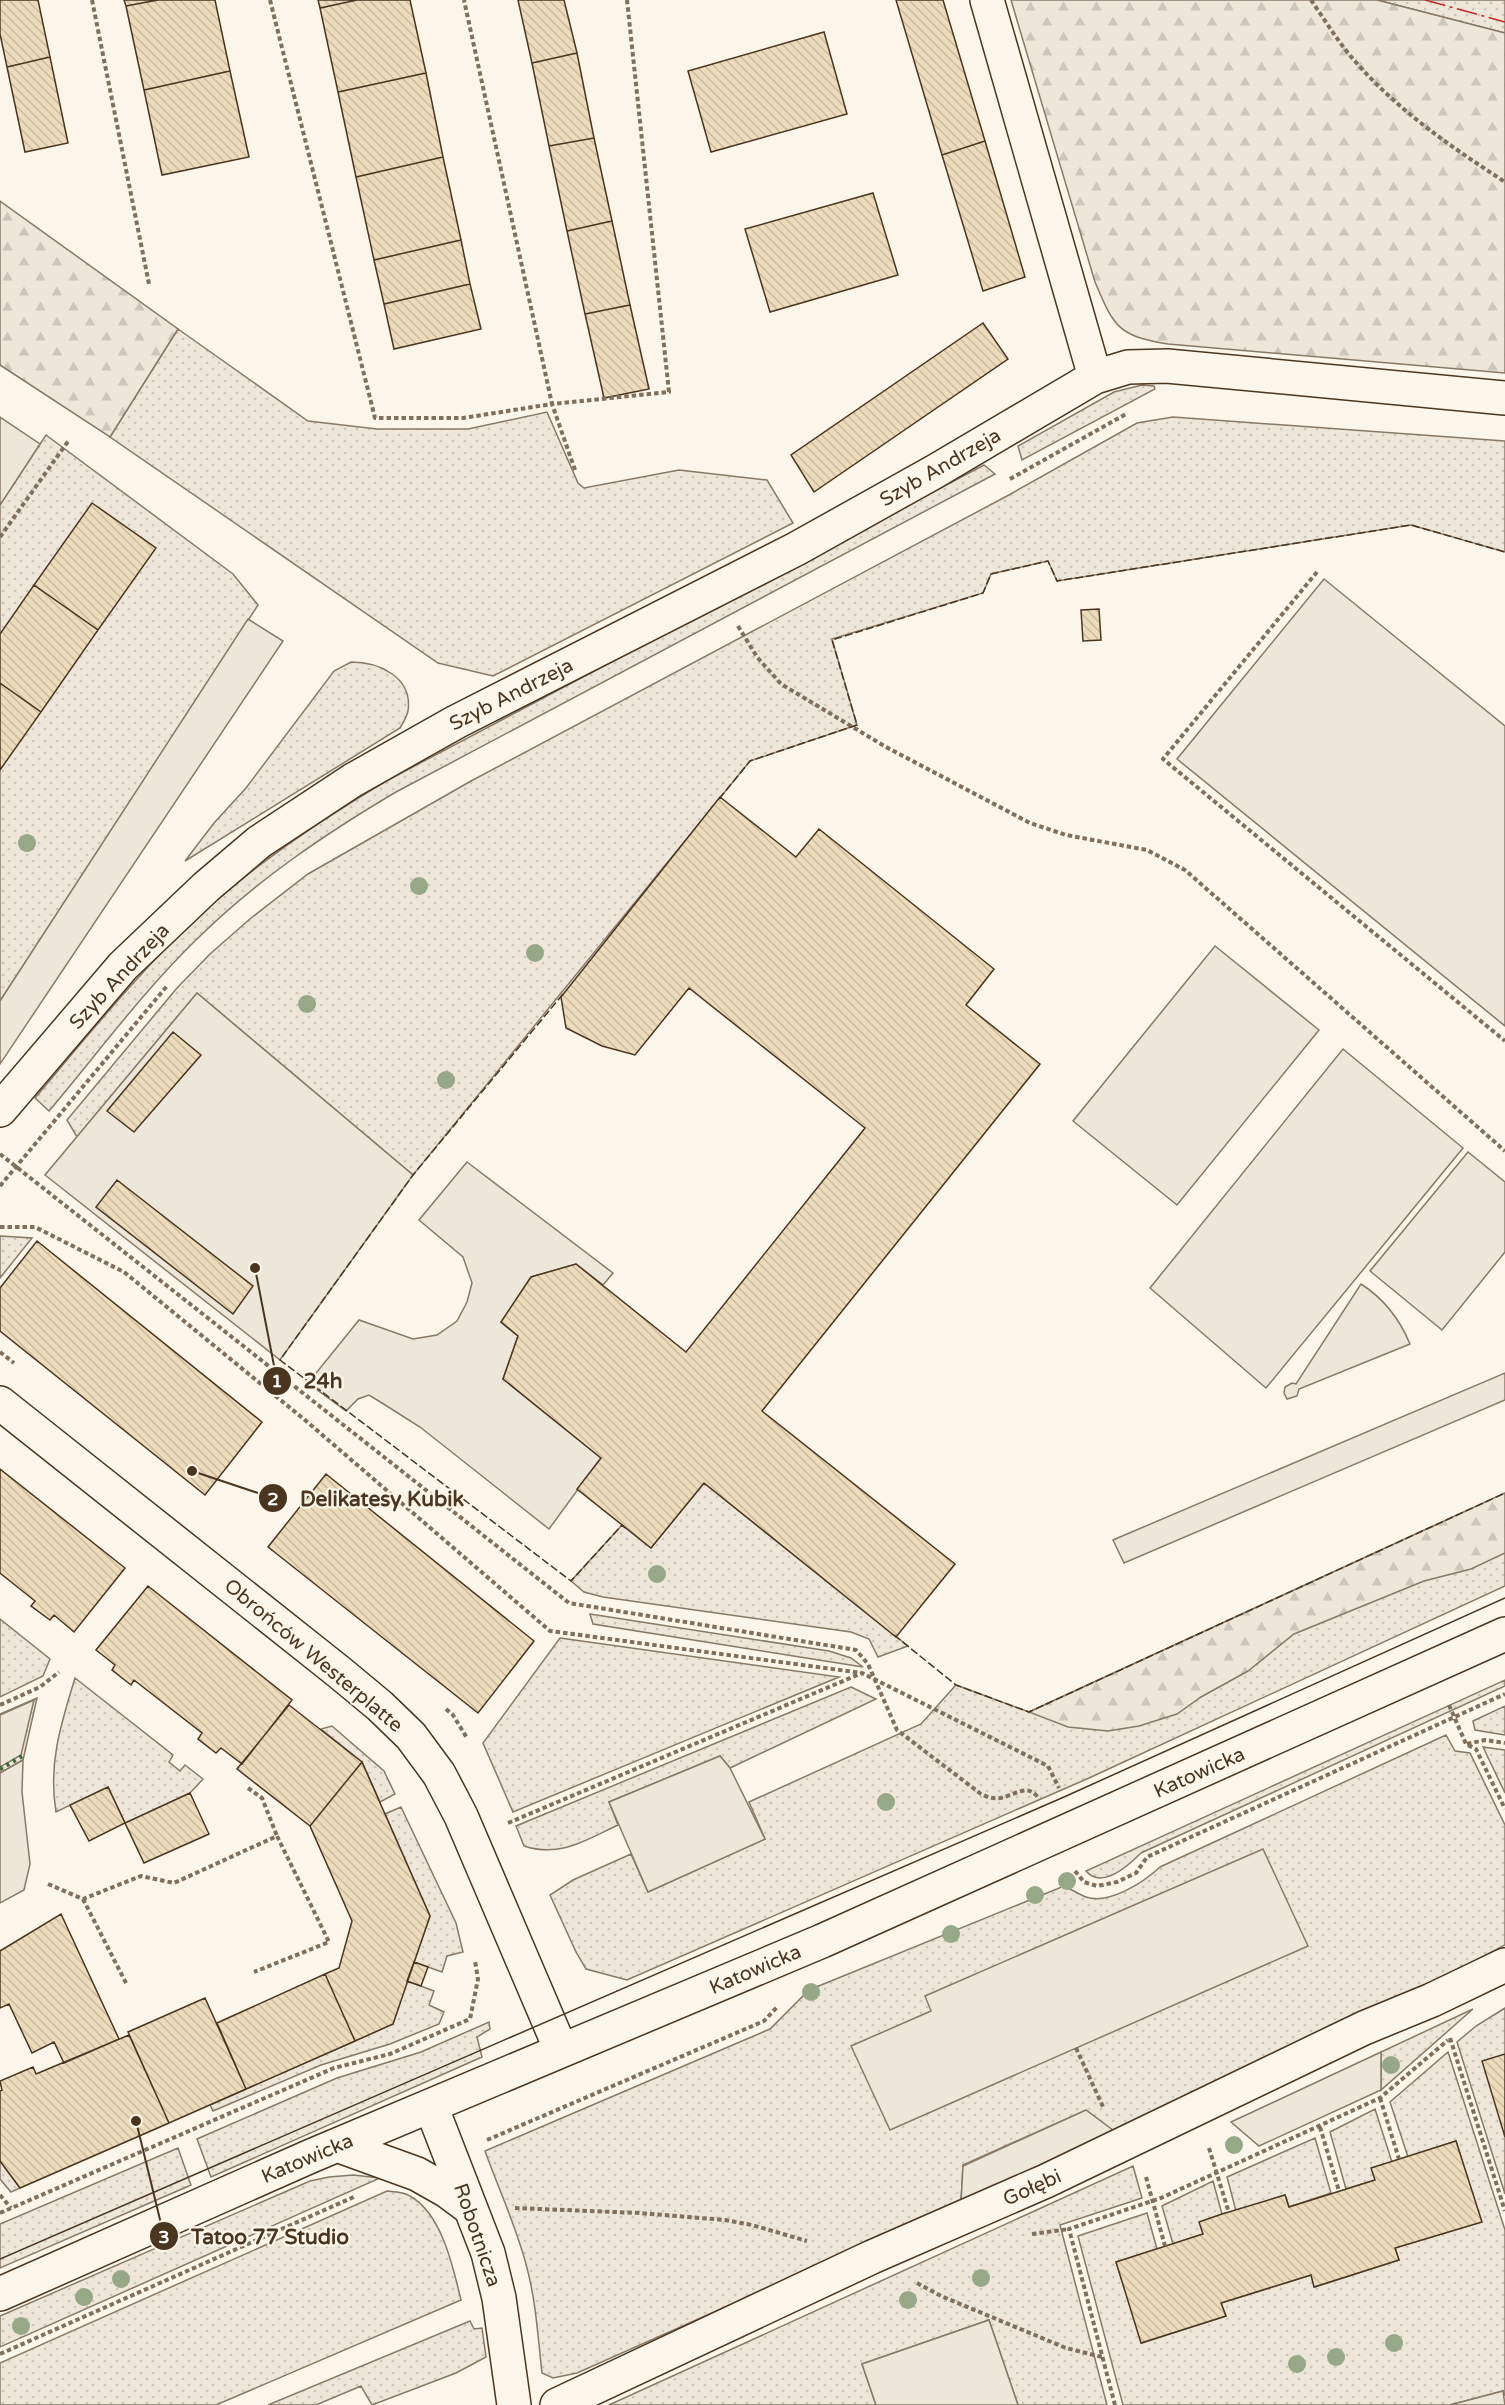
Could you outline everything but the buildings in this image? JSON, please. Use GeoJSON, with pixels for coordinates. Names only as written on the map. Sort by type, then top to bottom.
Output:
{"type":"FeatureCollection","features":[{"type":"Feature","properties":{"kind":"street"},"geometry":{"type":"LineString","coordinates":[[987,0],[1095,377]]}},
{"type":"Feature","properties":{"kind":"street","name":"Szyb Andrzeja"},"geometry":{"type":"LineString","coordinates":[[0,1110],[123,966],[206,886],[259,842],[353,780],[456,722],[796,549],[934,472],[1095,377],[1128,367],[1167,366],[1505,398]]}},
{"type":"Feature","properties":{"kind":"street","name":"Obrońców Westerplatte"},"geometry":{"type":"LineString","coordinates":[[0,1403],[339,1672],[380,1706],[411,1736],[439,1774],[461,1816],[561,2050]]}},
{"type":"Feature","properties":{"kind":"street","name":"Katowicka"},"geometry":{"type":"LineString","coordinates":[[0,2294],[337,2145],[822,1941],[1505,1634]]}},
{"type":"Feature","properties":{"kind":"street","name":"Gołębi"},"geometry":{"type":"LineString","coordinates":[[557,2405],[872,2257],[1046,2181],[1364,2028],[1432,2000],[1505,1965]]}},
{"type":"Feature","properties":{"kind":"street","name":"Robotnicza"},"geometry":{"type":"LineString","coordinates":[[431,2106],[488,2253],[499,2298],[514,2405]]}},
{"type":"Feature","properties":{"kind":"street"},"geometry":{"type":"LineString","coordinates":[[337,2145],[411,2172],[447,2191],[470,2208]]}},
{"type":"Feature","properties":{"kind":"path"},"geometry":{"type":"LineString","coordinates":[[92,0],[149,284]]}},
{"type":"Feature","properties":{"kind":"path"},"geometry":{"type":"LineString","coordinates":[[270,0],[375,418],[463,418],[552,404],[669,393],[627,0]]}},
{"type":"Feature","properties":{"kind":"path"},"geometry":{"type":"LineString","coordinates":[[464,0],[552,404],[575,470]]}},
{"type":"Feature","properties":{"kind":"path"},"geometry":{"type":"LineString","coordinates":[[1311,0],[1353,59],[1384,92],[1425,128],[1505,182]]}},
{"type":"Feature","properties":{"kind":"path"},"geometry":{"type":"LineString","coordinates":[[1004,482],[1131,411]]}},
{"type":"Feature","properties":{"kind":"path"},"geometry":{"type":"LineString","coordinates":[[0,537],[69,440]]}},
{"type":"Feature","properties":{"kind":"path"},"geometry":{"type":"LineString","coordinates":[[1317,572],[1163,759],[1505,1041]]}},
{"type":"Feature","properties":{"kind":"path"},"geometry":{"type":"LineString","coordinates":[[736,623],[757,657],[781,684],[886,747],[1030,823],[1066,834],[1147,850],[1185,870],[1505,1151]]}},
{"type":"Feature","properties":{"kind":"path"},"geometry":{"type":"LineString","coordinates":[[0,1186],[170,982]]}},
{"type":"Feature","properties":{"kind":"path"},"geometry":{"type":"LineString","coordinates":[[0,1154],[569,1603],[856,1650],[868,1664],[897,1730],[981,1794],[991,1798],[1002,1798],[1019,1790],[1037,1795],[1071,1865],[1084,1882],[1097,1886],[1117,1882],[1136,1873],[1147,1857],[1505,1694]]}},
{"type":"Feature","properties":{"kind":"path"},"geometry":{"type":"LineString","coordinates":[[0,1227],[35,1227],[124,1272],[305,1420],[550,1630],[862,1673],[1048,1766]]}},
{"type":"Feature","properties":{"kind":"path"},"geometry":{"type":"LineString","coordinates":[[0,1705],[40,1687],[59,1672]]}},
{"type":"Feature","properties":{"kind":"path"},"geometry":{"type":"LineString","coordinates":[[510,1833],[506,1824],[862,1673]]}},
{"type":"Feature","properties":{"kind":"path"},"geometry":{"type":"LineString","coordinates":[[1448,1704],[1466,1744],[1476,1749],[1505,1809]]}},
{"type":"Feature","properties":{"kind":"path"},"geometry":{"type":"LineString","coordinates":[[1466,1744],[1485,1740],[1505,1743]]}},
{"type":"Feature","properties":{"kind":"path"},"geometry":{"type":"LineString","coordinates":[[248,1788],[262,1798],[329,1942],[254,1972]]}},
{"type":"Feature","properties":{"kind":"path"},"geometry":{"type":"LineString","coordinates":[[83,1899],[141,1876],[174,1883],[278,1836]]}},
{"type":"Feature","properties":{"kind":"path"},"geometry":{"type":"LineString","coordinates":[[48,1884],[83,1899],[127,1985]]}},
{"type":"Feature","properties":{"kind":"path"},"geometry":{"type":"LineString","coordinates":[[0,2213],[334,2068],[390,2054],[470,2019],[478,1979],[473,1950]]}},
{"type":"Feature","properties":{"kind":"path"},"geometry":{"type":"LineString","coordinates":[[1115,2405],[1069,2229],[1153,2201],[1380,2098],[1450,2038],[1505,2211]]}},
{"type":"Feature","properties":{"kind":"path"},"geometry":{"type":"LineString","coordinates":[[1076,2048],[1113,2128],[1134,2139],[1165,2246]]}},
{"type":"Feature","properties":{"kind":"path"},"geometry":{"type":"LineString","coordinates":[[1380,2098],[1399,2159]]}},
{"type":"Feature","properties":{"kind":"path"},"geometry":{"type":"LineString","coordinates":[[1195,2110],[1218,2172],[1229,2213]]}},
{"type":"Feature","properties":{"kind":"path"},"geometry":{"type":"LineString","coordinates":[[1320,2127],[1339,2191]]}},
{"type":"Feature","properties":{"kind":"path"},"geometry":{"type":"LineString","coordinates":[[0,2354],[411,2172]]}},
{"type":"Feature","properties":{"kind":"path"},"geometry":{"type":"LineString","coordinates":[[0,2196],[11,2208]]}},
{"type":"Feature","properties":{"kind":"green space"},"geometry":{"type":"Polygon","coordinates":[[[1011,0],[1377,0],[1505,33],[1505,373],[1168,344],[1138,337],[1120,327],[1107,310],[1095,282],[1011,0]]]}},
{"type":"Feature","properties":{"kind":"green space"},"geometry":{"type":"Polygon","coordinates":[[[1377,0],[1505,0],[1505,33],[1377,0]]]}},
{"type":"Feature","properties":{"kind":"green space"},"geometry":{"type":"Polygon","coordinates":[[[0,201],[178,329],[110,437],[0,365],[0,201]]]}},
{"type":"Feature","properties":{"kind":"green space"},"geometry":{"type":"Polygon","coordinates":[[[178,329],[308,421],[377,429],[468,429],[547,412],[578,483],[584,488],[679,470],[767,480],[793,523],[493,676],[438,663],[110,437],[178,329]]]}},
{"type":"Feature","properties":{"kind":"green space"},"geometry":{"type":"Polygon","coordinates":[[[1142,385],[1154,386],[1155,389],[1022,460],[1018,446],[1114,392],[1142,385]]]}},
{"type":"Feature","properties":{"kind":"green space"},"geometry":{"type":"Polygon","coordinates":[[[1173,417],[1505,441],[1505,552],[1411,525],[1057,581],[1048,561],[991,574],[983,593],[832,639],[857,725],[750,761],[413,1175],[197,993],[77,1137],[67,1120],[177,988],[210,954],[251,918],[308,874],[471,781],[1007,496],[1137,423],[1173,417]]]}},
{"type":"Feature","properties":{"kind":"green space"},"geometry":{"type":"Polygon","coordinates":[[[46,435],[233,574],[258,605],[0,1001],[0,505],[46,435]]]}},
{"type":"Feature","properties":{"kind":"green space"},"geometry":{"type":"Polygon","coordinates":[[[984,465],[995,474],[396,792],[343,824],[268,877],[198,938],[140,1000],[49,1111],[35,1098],[116,1002],[181,933],[248,874],[318,824],[390,779],[984,465]]]}},
{"type":"Feature","properties":{"kind":"green space"},"geometry":{"type":"Polygon","coordinates":[[[1324,579],[1505,726],[1505,1026],[1177,759],[1324,579]]]}},
{"type":"Feature","properties":{"kind":"green space"},"geometry":{"type":"Polygon","coordinates":[[[351,662],[383,669],[400,681],[408,699],[407,713],[400,728],[185,861],[214,823],[246,788],[334,671],[351,662]]]}},
{"type":"Feature","properties":{"kind":"green space"},"geometry":{"type":"Polygon","coordinates":[[[1215,946],[1319,1030],[1177,1205],[1073,1121],[1215,946]]]}},
{"type":"Feature","properties":{"kind":"green space"},"geometry":{"type":"Polygon","coordinates":[[[1343,1049],[1463,1148],[1266,1388],[1150,1288],[1343,1049]]]}},
{"type":"Feature","properties":{"kind":"green space"},"geometry":{"type":"Polygon","coordinates":[[[1468,1152],[1505,1182],[1505,1252],[1442,1330],[1370,1271],[1468,1152]]]}},
{"type":"Feature","properties":{"kind":"green space"},"geometry":{"type":"Polygon","coordinates":[[[0,1236],[32,1238],[0,1278],[0,1236]]]}},
{"type":"Feature","properties":{"kind":"green space"},"geometry":{"type":"Polygon","coordinates":[[[1361,1284],[1390,1310],[1410,1344],[1299,1389],[1297,1396],[1287,1399],[1284,1393],[1285,1387],[1292,1383],[1296,1384],[1361,1284]]]}},
{"type":"Feature","properties":{"kind":"green space"},"geometry":{"type":"Polygon","coordinates":[[[1505,1373],[1505,1400],[1124,1563],[1113,1540],[1505,1373]]]}},
{"type":"Feature","properties":{"kind":"green space"},"geometry":{"type":"Polygon","coordinates":[[[704,1483],[908,1646],[878,1657],[869,1639],[851,1632],[603,1597],[584,1592],[571,1581],[622,1525],[651,1548],[704,1483]]]}},
{"type":"Feature","properties":{"kind":"green space"},"geometry":{"type":"Polygon","coordinates":[[[1505,1493],[1505,1586],[1089,1778],[627,1980],[586,1969],[576,1952],[550,1895],[573,1880],[631,1854],[648,1892],[765,1839],[749,1802],[921,1724],[956,1685],[1029,1712],[1505,1493]]]}},
{"type":"Feature","properties":{"kind":"green space"},"geometry":{"type":"Polygon","coordinates":[[[1505,1493],[1505,1553],[1471,1569],[1424,1581],[1294,1634],[1248,1671],[1201,1697],[1177,1714],[1139,1726],[1108,1731],[1068,1727],[1029,1712],[1505,1493]]]}},
{"type":"Feature","properties":{"kind":"green space"},"geometry":{"type":"Polygon","coordinates":[[[590,1614],[829,1651],[851,1658],[863,1667],[593,1624],[590,1614]]]}},
{"type":"Feature","properties":{"kind":"green space"},"geometry":{"type":"Polygon","coordinates":[[[0,1619],[50,1659],[43,1676],[0,1697],[0,1619]]]}},
{"type":"Feature","properties":{"kind":"green space"},"geometry":{"type":"Polygon","coordinates":[[[560,1638],[839,1677],[513,1812],[483,1743],[560,1638]]]}},
{"type":"Feature","properties":{"kind":"green space"},"geometry":{"type":"Polygon","coordinates":[[[75,1678],[173,1755],[169,1762],[180,1771],[185,1765],[203,1779],[190,1793],[125,1823],[108,1787],[56,1812],[54,1777],[57,1744],[75,1678]]]}},
{"type":"Feature","properties":{"kind":"green space"},"geometry":{"type":"Polygon","coordinates":[[[1505,1680],[1505,1686],[1141,1853],[1115,1874],[1100,1878],[1086,1871],[1505,1680]]]}},
{"type":"Feature","properties":{"kind":"green space"},"geometry":{"type":"Polygon","coordinates":[[[851,1687],[876,1699],[730,1768],[720,1756],[609,1802],[618,1825],[584,1841],[561,1849],[549,1850],[524,1846],[516,1826],[851,1687]]]}},
{"type":"Feature","properties":{"kind":"green space"},"geometry":{"type":"Polygon","coordinates":[[[37,1698],[23,1760],[0,1773],[0,1714],[37,1698]]]}},
{"type":"Feature","properties":{"kind":"green space"},"geometry":{"type":"Polygon","coordinates":[[[34,1700],[21,1755],[0,1767],[0,1715],[34,1700]]]}},
{"type":"Feature","properties":{"kind":"green space"},"geometry":{"type":"Polygon","coordinates":[[[1505,1706],[1505,1735],[1475,1730],[1473,1721],[1505,1706]]]}},
{"type":"Feature","properties":{"kind":"green space"},"geometry":{"type":"Polygon","coordinates":[[[332,1726],[384,1771],[395,1794],[380,1802],[362,1762],[321,1729],[332,1726]]]}},
{"type":"Feature","properties":{"kind":"green space"},"geometry":{"type":"Polygon","coordinates":[[[1446,1735],[1455,1751],[1470,1753],[1505,1825],[1505,1945],[1431,1984],[1118,2134],[1086,2110],[963,2165],[961,2202],[577,2373],[553,2378],[542,2373],[535,2307],[527,2268],[485,2151],[770,2029],[809,1990],[1064,1886],[1095,1899],[1126,1891],[1160,1867],[1446,1735]]]}},
{"type":"Feature","properties":{"kind":"green space"},"geometry":{"type":"Polygon","coordinates":[[[1483,1747],[1505,1750],[1505,1793],[1483,1747]]]}},
{"type":"Feature","properties":{"kind":"green space"},"geometry":{"type":"Polygon","coordinates":[[[401,1807],[456,1923],[463,1952],[447,1956],[442,1972],[414,1962],[430,1916],[385,1814],[401,1807]]]}},
{"type":"Feature","properties":{"kind":"green space"},"geometry":{"type":"Polygon","coordinates":[[[407,1981],[434,1991],[429,2005],[444,2012],[439,2024],[390,2044],[321,2065],[213,2111],[210,2105],[393,2024],[407,1981]]]}},
{"type":"Feature","properties":{"kind":"green space"},"geometry":{"type":"Polygon","coordinates":[[[1505,2008],[1505,2194],[1457,2042],[1476,2026],[1505,2008]]]}},
{"type":"Feature","properties":{"kind":"green space"},"geometry":{"type":"Polygon","coordinates":[[[1473,2009],[1381,2090],[1381,2052],[1473,2009]]]}},
{"type":"Feature","properties":{"kind":"green space"},"geometry":{"type":"Polygon","coordinates":[[[489,2022],[490,2029],[477,2037],[482,2057],[211,2177],[197,2139],[337,2078],[421,2052],[489,2022]]]}},
{"type":"Feature","properties":{"kind":"green space"},"geometry":{"type":"Polygon","coordinates":[[[1448,2052],[1505,2230],[1505,2396],[1503,2391],[1450,2405],[1123,2405],[1078,2236],[1147,2213],[1157,2249],[1116,2262],[1142,2343],[1226,2316],[1221,2303],[1311,2275],[1315,2287],[1399,2260],[1395,2248],[1481,2222],[1456,2141],[1408,2157],[1390,2102],[1448,2052]]]}},
{"type":"Feature","properties":{"kind":"green space"},"geometry":{"type":"Polygon","coordinates":[[[1375,2109],[1392,2162],[1375,2180],[1346,2189],[1330,2132],[1375,2109]]]}},
{"type":"Feature","properties":{"kind":"green space"},"geometry":{"type":"Polygon","coordinates":[[[1315,2138],[1331,2193],[1289,2207],[1285,2195],[1236,2211],[1227,2177],[1315,2138]]]}},
{"type":"Feature","properties":{"kind":"green space"},"geometry":{"type":"Polygon","coordinates":[[[178,2148],[191,2185],[0,2268],[0,2224],[178,2148]]]}},
{"type":"Feature","properties":{"kind":"green space"},"geometry":{"type":"Polygon","coordinates":[[[0,2161],[20,2188],[11,2192],[0,2179],[0,2161]]]}},
{"type":"Feature","properties":{"kind":"green space"},"geometry":{"type":"Polygon","coordinates":[[[1133,2166],[1142,2198],[1060,2225],[1107,2405],[1018,2405],[989,2320],[862,2364],[876,2405],[609,2405],[1133,2166]]]}},
{"type":"Feature","properties":{"kind":"green space"},"geometry":{"type":"Polygon","coordinates":[[[353,2175],[380,2178],[0,2347],[0,2316],[310,2181],[353,2175]]]}},
{"type":"Feature","properties":{"kind":"green space"},"geometry":{"type":"Polygon","coordinates":[[[1213,2181],[1222,2214],[1203,2234],[1173,2244],[1162,2206],[1213,2181]]]}},
{"type":"Feature","properties":{"kind":"green space"},"geometry":{"type":"Polygon","coordinates":[[[387,2191],[410,2196],[430,2215],[444,2242],[461,2300],[216,2405],[0,2405],[0,2363],[387,2191]]]}},
{"type":"Feature","properties":{"kind":"green space"},"geometry":{"type":"Polygon","coordinates":[[[989,2320],[1018,2405],[876,2405],[862,2364],[989,2320]]]}},
{"type":"Feature","properties":{"kind":"green space"},"geometry":{"type":"Polygon","coordinates":[[[470,2321],[474,2329],[482,2328],[486,2357],[456,2373],[372,2405],[361,2386],[316,2405],[268,2405],[470,2321]]]}},
{"type":"Feature","properties":{"kind":"shaded area"},"geometry":{"type":"Polygon","coordinates":[[[0,417],[40,444],[0,505],[0,417]]]}},
{"type":"Feature","properties":{"kind":"shaded area"},"geometry":{"type":"Polygon","coordinates":[[[248,619],[283,641],[0,1064],[0,1001],[248,619]]]}},
{"type":"Feature","properties":{"kind":"shaded area"},"geometry":{"type":"Polygon","coordinates":[[[197,993],[413,1175],[280,1360],[45,1175],[197,993]]]}},
{"type":"Feature","properties":{"kind":"shaded area"},"geometry":{"type":"Polygon","coordinates":[[[467,1162],[613,1273],[603,1285],[576,1264],[531,1277],[501,1322],[518,1336],[503,1379],[601,1458],[549,1529],[420,1427],[369,1395],[358,1399],[346,1411],[308,1383],[359,1320],[413,1339],[437,1335],[457,1321],[467,1302],[472,1283],[463,1257],[419,1220],[467,1162]]]}},
{"type":"Feature","properties":{"kind":"shaded area"},"geometry":{"type":"Polygon","coordinates":[[[720,1756],[730,1768],[765,1839],[648,1892],[609,1802],[720,1756]]]}},
{"type":"Feature","properties":{"kind":"shaded area"},"geometry":{"type":"Polygon","coordinates":[[[23,1760],[22,1792],[30,1864],[24,1890],[0,1903],[0,1773],[23,1760]]]}},
{"type":"Feature","properties":{"kind":"shaded area"},"geometry":{"type":"Polygon","coordinates":[[[1263,1849],[1308,1946],[890,2130],[851,2046],[931,2011],[925,1996],[1263,1849]]]}},
{"type":"Feature","properties":{"kind":"shaded area"},"geometry":{"type":"Polygon","coordinates":[[[1381,2052],[1381,2090],[1259,2146],[1231,2122],[1381,2052]]]}},
{"type":"Feature","properties":{"kind":"shaded area"},"geometry":{"type":"Polygon","coordinates":[[[1086,2110],[1118,2134],[961,2202],[963,2166],[1086,2110]]]}},
{"type":"Feature","properties":{"kind":"shaded area"},"geometry":{"type":"Polygon","coordinates":[[[1503,2391],[1505,2405],[1450,2405],[1503,2391]]]}},
{"type":"Feature","properties":{"kind":"tram line"},"geometry":{"type":"LineString","coordinates":[[0,2259],[1064,1797],[1505,1598]]}},
{"type":"Feature","properties":{"kind":"hedge"},"geometry":{"type":"LineString","coordinates":[[0,1769],[24,1755]]}},
{"type":"Feature","properties":{"kind":"fence"},"geometry":{"type":"LineString","coordinates":[[719,799],[750,761],[857,725],[832,640],[983,593],[991,574],[1048,561],[1057,581],[1411,525],[1505,552]]}},
{"type":"Feature","properties":{"kind":"fence"},"geometry":{"type":"LineString","coordinates":[[563,994],[413,1175],[280,1360],[571,1581],[622,1525],[625,1528]]}},
{"type":"Feature","properties":{"kind":"fence"},"geometry":{"type":"LineString","coordinates":[[894,1635],[956,1685],[1029,1712],[1505,1493]]}},
{"type":"Feature","properties":{"kind":"power"},"geometry":{"type":"LineString","coordinates":[[1425,0],[1505,22]]}},
{"type":"Feature","properties":{"kind":"place","name":"24h"},"geometry":{"type":"Point","coordinates":[255,1268]}},
{"type":"Feature","properties":{"kind":"place","name":"Delikatesy Kubik"},"geometry":{"type":"Point","coordinates":[192,1471]}},
{"type":"Feature","properties":{"kind":"place","name":"Tatoo 77 Studio"},"geometry":{"type":"Point","coordinates":[136,2121]}}]}
